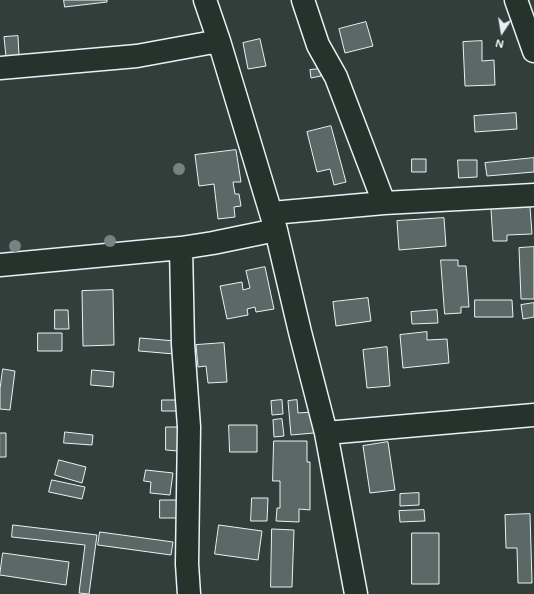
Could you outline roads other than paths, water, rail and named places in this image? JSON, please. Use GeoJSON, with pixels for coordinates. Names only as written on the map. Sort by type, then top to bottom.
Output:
{"type":"FeatureCollection","features":[{"type":"Feature","properties":{"kind":"street"},"geometry":{"type":"LineString","coordinates":[[205,0],[274,221],[326,433],[356,594]]}},
{"type":"Feature","properties":{"kind":"street"},"geometry":{"type":"LineString","coordinates":[[302,0],[318,44],[336,77],[384,203]]}},
{"type":"Feature","properties":{"kind":"street"},"geometry":{"type":"LineString","coordinates":[[516,0],[534,51]]}},
{"type":"Feature","properties":{"kind":"street"},"geometry":{"type":"LineString","coordinates":[[0,68],[137,56],[219,41]]}},
{"type":"Feature","properties":{"kind":"street"},"geometry":{"type":"LineString","coordinates":[[0,265],[181,248],[214,243],[274,221],[384,203],[534,196]]}},
{"type":"Feature","properties":{"kind":"street"},"geometry":{"type":"LineString","coordinates":[[181,248],[183,344],[189,427],[187,564],[189,594]]}},
{"type":"Feature","properties":{"kind":"street"},"geometry":{"type":"LineString","coordinates":[[326,433],[534,414]]}}]}
